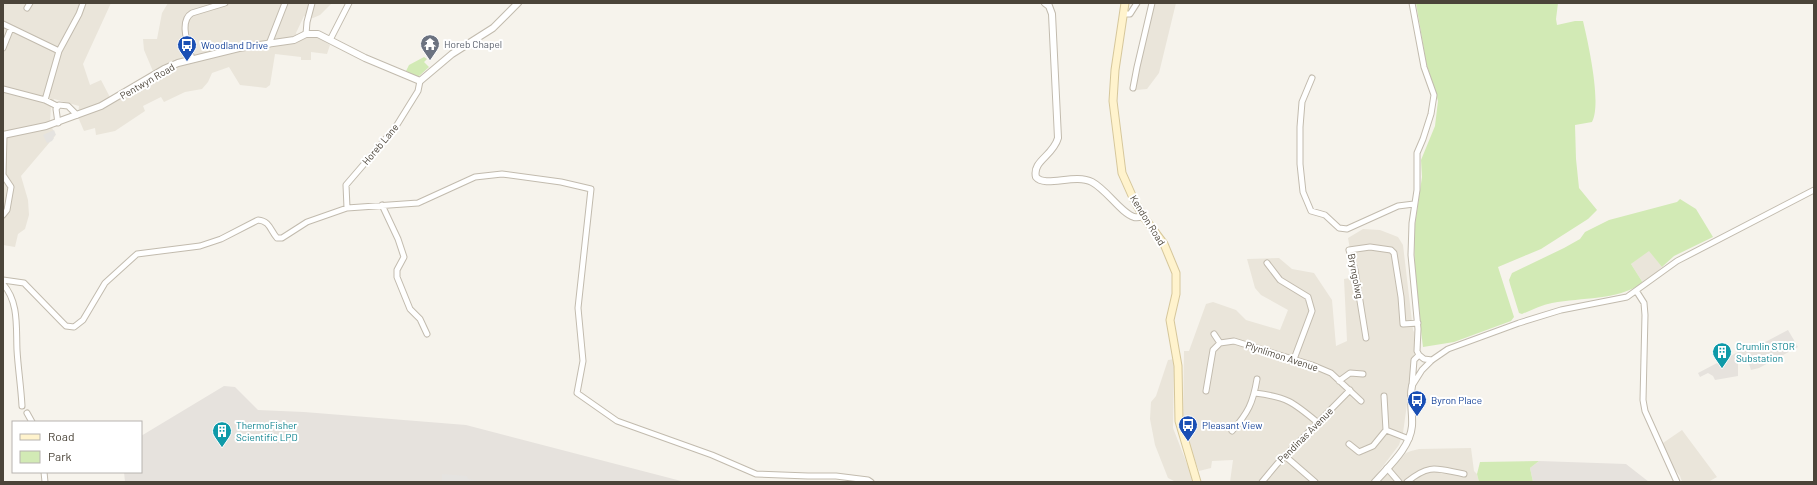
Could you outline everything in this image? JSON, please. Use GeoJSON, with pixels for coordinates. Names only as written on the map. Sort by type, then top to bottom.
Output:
{"type":"FeatureCollection","features":[{"type":"Feature","properties":{"kind":"main road","name":"Kendon Road"},"geometry":{"type":"LineString","coordinates":[[1125,3],[1115,70],[1113,101],[1122,173],[1143,216],[1164,244],[1176,273],[1176,294],[1170,320],[1178,366],[1179,421],[1198,482]]}},
{"type":"Feature","properties":{"kind":"street"},"geometry":{"type":"LineString","coordinates":[[45,100],[59,51],[80,14],[83,3]]}},
{"type":"Feature","properties":{"kind":"street"},"geometry":{"type":"LineString","coordinates":[[192,60],[184,25],[187,16],[192,13],[225,3]]}},
{"type":"Feature","properties":{"kind":"street"},"geometry":{"type":"LineString","coordinates":[[270,44],[285,3]]}},
{"type":"Feature","properties":{"kind":"street"},"geometry":{"type":"LineString","coordinates":[[312,3],[307,22],[306,34],[318,34],[365,58],[420,80],[452,54],[494,28],[518,3]]}},
{"type":"Feature","properties":{"kind":"street"},"geometry":{"type":"LineString","coordinates":[[330,40],[349,3]]}},
{"type":"Feature","properties":{"kind":"street"},"geometry":{"type":"LineString","coordinates":[[1045,3],[1049,6],[1052,14],[1058,138],[1054,149],[1037,165],[1035,172],[1036,178],[1041,182],[1070,178],[1084,179],[1103,190],[1131,216],[1138,218],[1143,216]]}},
{"type":"Feature","properties":{"kind":"street"},"geometry":{"type":"LineString","coordinates":[[1123,14],[1130,14],[1137,3]]}},
{"type":"Feature","properties":{"kind":"street"},"geometry":{"type":"LineString","coordinates":[[1134,88],[1137,67],[1152,3]]}},
{"type":"Feature","properties":{"kind":"street"},"geometry":{"type":"LineString","coordinates":[[1412,3],[1424,67],[1434,95],[1434,103],[1424,139],[1417,153],[1418,176],[1412,223],[1411,255],[1418,323],[1418,352],[1424,359],[1432,360]]}},
{"type":"Feature","properties":{"kind":"street"},"geometry":{"type":"LineString","coordinates":[[3,24],[59,51]]}},
{"type":"Feature","properties":{"kind":"street"},"geometry":{"type":"LineString","coordinates":[[3,48],[11,28]]}},
{"type":"Feature","properties":{"kind":"street","name":"Pentwyn Road"},"geometry":{"type":"LineString","coordinates":[[4,135],[58,123],[105,104],[170,66],[239,48],[294,40],[306,34]]}},
{"type":"Feature","properties":{"kind":"street"},"geometry":{"type":"LineString","coordinates":[[1312,78],[1302,102],[1300,127],[1300,164],[1303,192],[1311,211],[1325,215],[1339,228],[1347,229],[1398,206],[1414,204]]}},
{"type":"Feature","properties":{"kind":"street","name":"Horeb Lane"},"geometry":{"type":"LineString","coordinates":[[347,208],[346,184],[395,128],[418,91],[420,80]]}},
{"type":"Feature","properties":{"kind":"street"},"geometry":{"type":"LineString","coordinates":[[3,89],[45,100],[57,106],[68,106],[77,115]]}},
{"type":"Feature","properties":{"kind":"street"},"geometry":{"type":"LineString","coordinates":[[57,106],[56,112],[58,123]]}},
{"type":"Feature","properties":{"kind":"street"},"geometry":{"type":"LineString","coordinates":[[3,215],[7,210],[11,187],[3,175],[4,135]]}},
{"type":"Feature","properties":{"kind":"street"},"geometry":{"type":"LineString","coordinates":[[3,280],[24,283],[66,326],[74,327],[83,320],[105,284],[137,254],[200,246],[221,239],[258,220],[265,220],[277,238],[282,238],[307,222],[347,208],[418,203],[475,177],[502,174],[561,182],[591,189],[578,308],[583,361],[577,393],[618,421],[712,455],[756,474],[836,476],[868,480],[871,482]]}},
{"type":"Feature","properties":{"kind":"street"},"geometry":{"type":"LineString","coordinates":[[1412,386],[1422,370],[1432,360],[1448,349],[1519,323],[1561,310],[1627,297],[1637,292],[1676,261],[1814,190]]}},
{"type":"Feature","properties":{"kind":"street"},"geometry":{"type":"LineString","coordinates":[[382,205],[398,239],[404,257],[397,270],[397,277],[410,309],[422,323],[427,334]]}},
{"type":"Feature","properties":{"kind":"street","name":"Bryngolwg"},"geometry":{"type":"LineString","coordinates":[[1366,338],[1355,270],[1349,250],[1370,247],[1391,250],[1394,253],[1401,297],[1403,324],[1418,323]]}},
{"type":"Feature","properties":{"kind":"street"},"geometry":{"type":"LineString","coordinates":[[1267,263],[1280,280],[1308,297],[1312,311],[1294,358]]}},
{"type":"Feature","properties":{"kind":"street"},"geometry":{"type":"LineString","coordinates":[[3,284],[10,293],[17,320],[17,350],[22,406]]}},
{"type":"Feature","properties":{"kind":"street"},"geometry":{"type":"LineString","coordinates":[[1637,292],[1644,302],[1644,406],[1677,482]]}},
{"type":"Feature","properties":{"kind":"street"},"geometry":{"type":"LineString","coordinates":[[1206,391],[1213,350],[1220,343],[1214,334]]}},
{"type":"Feature","properties":{"kind":"street","name":"Plynlimon Avenue"},"geometry":{"type":"LineString","coordinates":[[1220,343],[1234,341],[1294,358],[1331,372],[1361,401]]}},
{"type":"Feature","properties":{"kind":"street"},"geometry":{"type":"LineString","coordinates":[[1375,482],[1409,440],[1412,426],[1410,404],[1414,360],[1419,355]]}},
{"type":"Feature","properties":{"kind":"street"},"geometry":{"type":"LineString","coordinates":[[1339,381],[1350,372],[1363,374]]}},
{"type":"Feature","properties":{"kind":"street"},"geometry":{"type":"LineString","coordinates":[[1232,431],[1246,415],[1255,392],[1257,379]]}},
{"type":"Feature","properties":{"kind":"street","name":"Pendinas Avenue"},"geometry":{"type":"LineString","coordinates":[[1262,482],[1285,456],[1350,390]]}},
{"type":"Feature","properties":{"kind":"street"},"geometry":{"type":"LineString","coordinates":[[1255,392],[1285,398],[1318,422]]}},
{"type":"Feature","properties":{"kind":"street"},"geometry":{"type":"LineString","coordinates":[[1349,444],[1359,452],[1373,446],[1386,430],[1384,396]]}},
{"type":"Feature","properties":{"kind":"street"},"geometry":{"type":"LineString","coordinates":[[27,413],[31,421]]}},
{"type":"Feature","properties":{"kind":"street"},"geometry":{"type":"LineString","coordinates":[[1386,430],[1409,440]]}},
{"type":"Feature","properties":{"kind":"street"},"geometry":{"type":"LineString","coordinates":[[1285,456],[1315,482]]}},
{"type":"Feature","properties":{"kind":"street"},"geometry":{"type":"LineString","coordinates":[[1387,468],[1399,482]]}},
{"type":"Feature","properties":{"kind":"street"},"geometry":{"type":"LineString","coordinates":[[1407,482],[1428,468],[1464,474]]}},
{"type":"Feature","properties":{"kind":"shaded area"},"geometry":{"type":"Polygon","coordinates":[[[3,3],[111,3],[83,64],[90,85],[101,80],[113,103],[155,76],[144,50],[143,39],[157,39],[162,13],[168,3],[332,3],[320,15],[313,18],[304,16],[296,33],[298,41],[313,35],[330,45],[327,54],[311,52],[311,60],[301,60],[301,57],[275,54],[270,85],[266,88],[240,85],[229,67],[212,73],[208,82],[202,89],[185,92],[164,102],[161,97],[143,106],[145,111],[115,131],[96,135],[95,128],[84,131],[78,117],[79,106],[54,99],[51,106],[50,121],[55,136],[21,176],[28,200],[29,215],[25,229],[18,234],[15,247],[3,245],[3,3]]]}},
{"type":"Feature","properties":{"kind":"shaded area"},"geometry":{"type":"Polygon","coordinates":[[[1155,3],[1176,3],[1159,73],[1147,89],[1136,90],[1138,68],[1155,3]]]}},
{"type":"Feature","properties":{"kind":"shaded area"},"geometry":{"type":"Polygon","coordinates":[[[54,130],[56,135],[53,137],[54,138],[52,141],[47,143],[43,135],[54,130]]]}},
{"type":"Feature","properties":{"kind":"shaded area"},"geometry":{"type":"Polygon","coordinates":[[[1363,229],[1380,230],[1398,237],[1403,245],[1414,332],[1414,353],[1403,433],[1399,445],[1371,482],[1230,482],[1233,460],[1212,461],[1211,468],[1199,471],[1189,445],[1183,422],[1184,351],[1189,351],[1206,304],[1213,302],[1236,310],[1246,320],[1280,330],[1288,310],[1261,295],[1255,288],[1247,259],[1279,258],[1292,269],[1314,273],[1332,300],[1336,346],[1347,341],[1344,279],[1355,277],[1348,238],[1363,229]]]}},
{"type":"Feature","properties":{"kind":"shaded area"},"geometry":{"type":"Polygon","coordinates":[[[1649,250],[1662,267],[1645,283],[1643,283],[1631,264],[1649,250]]]}},
{"type":"Feature","properties":{"kind":"shaded area"},"geometry":{"type":"Polygon","coordinates":[[[1788,330],[1798,347],[1759,368],[1751,370],[1747,358],[1740,358],[1738,360],[1738,376],[1715,380],[1713,376],[1708,373],[1700,377],[1698,373],[1740,351],[1750,350],[1788,330]]]}},
{"type":"Feature","properties":{"kind":"shaded area"},"geometry":{"type":"Polygon","coordinates":[[[1174,359],[1173,428],[1194,482],[1176,482],[1168,478],[1155,445],[1150,419],[1151,402],[1156,396],[1168,360],[1174,359]]]}},
{"type":"Feature","properties":{"kind":"shaded area"},"geometry":{"type":"Polygon","coordinates":[[[224,386],[235,387],[258,410],[304,412],[466,425],[685,482],[125,482],[124,473],[142,473],[142,435],[224,386]]]}},
{"type":"Feature","properties":{"kind":"shaded area"},"geometry":{"type":"Polygon","coordinates":[[[1682,430],[1717,477],[1708,482],[1682,482],[1680,476],[1671,465],[1663,443],[1682,430]]]}},
{"type":"Feature","properties":{"kind":"shaded area"},"geometry":{"type":"Polygon","coordinates":[[[1471,448],[1474,471],[1477,474],[1479,482],[1380,482],[1406,453],[1411,451],[1419,449],[1471,448]]]}},
{"type":"Feature","properties":{"kind":"shaded area"},"geometry":{"type":"Polygon","coordinates":[[[1539,461],[1626,464],[1649,482],[1533,482],[1530,468],[1539,461]]]}},
{"type":"Feature","properties":{"kind":"shaded area"},"geometry":{"type":"Polygon","coordinates":[[[442,474],[467,476],[468,479],[487,482],[442,482],[442,474]]]}},
{"type":"Feature","properties":{"kind":"green space"},"geometry":{"type":"Polygon","coordinates":[[[1416,3],[1558,3],[1556,19],[1557,25],[1575,21],[1583,21],[1593,73],[1596,102],[1592,122],[1575,125],[1579,188],[1597,210],[1588,219],[1541,249],[1498,267],[1514,317],[1511,321],[1454,342],[1423,347],[1415,283],[1414,231],[1422,177],[1421,160],[1435,126],[1438,101],[1426,62],[1416,3]]]}},
{"type":"Feature","properties":{"kind":"green space"},"geometry":{"type":"Polygon","coordinates":[[[424,57],[427,59],[424,62],[429,67],[418,77],[406,71],[409,65],[424,57]]]}},
{"type":"Feature","properties":{"kind":"green space"},"geometry":{"type":"Polygon","coordinates":[[[1680,199],[1696,209],[1713,237],[1674,256],[1662,267],[1649,251],[1631,264],[1643,283],[1632,289],[1599,298],[1552,303],[1522,314],[1519,313],[1509,280],[1512,273],[1564,248],[1580,239],[1585,232],[1609,220],[1677,202],[1680,199]]]}},
{"type":"Feature","properties":{"kind":"green space"},"geometry":{"type":"Polygon","coordinates":[[[1539,461],[1530,468],[1533,482],[1479,482],[1477,474],[1480,462],[1539,461]]]}},
{"type":"Feature","properties":{"kind":"place","name":"Horeb Chapel"},"geometry":{"type":"Point","coordinates":[430,61]}},
{"type":"Feature","properties":{"kind":"place","name":"Woodland Drive"},"geometry":{"type":"Point","coordinates":[187,62]}},
{"type":"Feature","properties":{"kind":"place","name":"Crumlin STOR Substation"},"geometry":{"type":"Point","coordinates":[1722,369]}},
{"type":"Feature","properties":{"kind":"place","name":"Byron Place"},"geometry":{"type":"Point","coordinates":[1417,417]}},
{"type":"Feature","properties":{"kind":"place","name":"Pleasant View"},"geometry":{"type":"Point","coordinates":[1188,442]}},
{"type":"Feature","properties":{"kind":"place","name":"ThermoFisher Scientific LPD"},"geometry":{"type":"Point","coordinates":[222,448]}}]}
